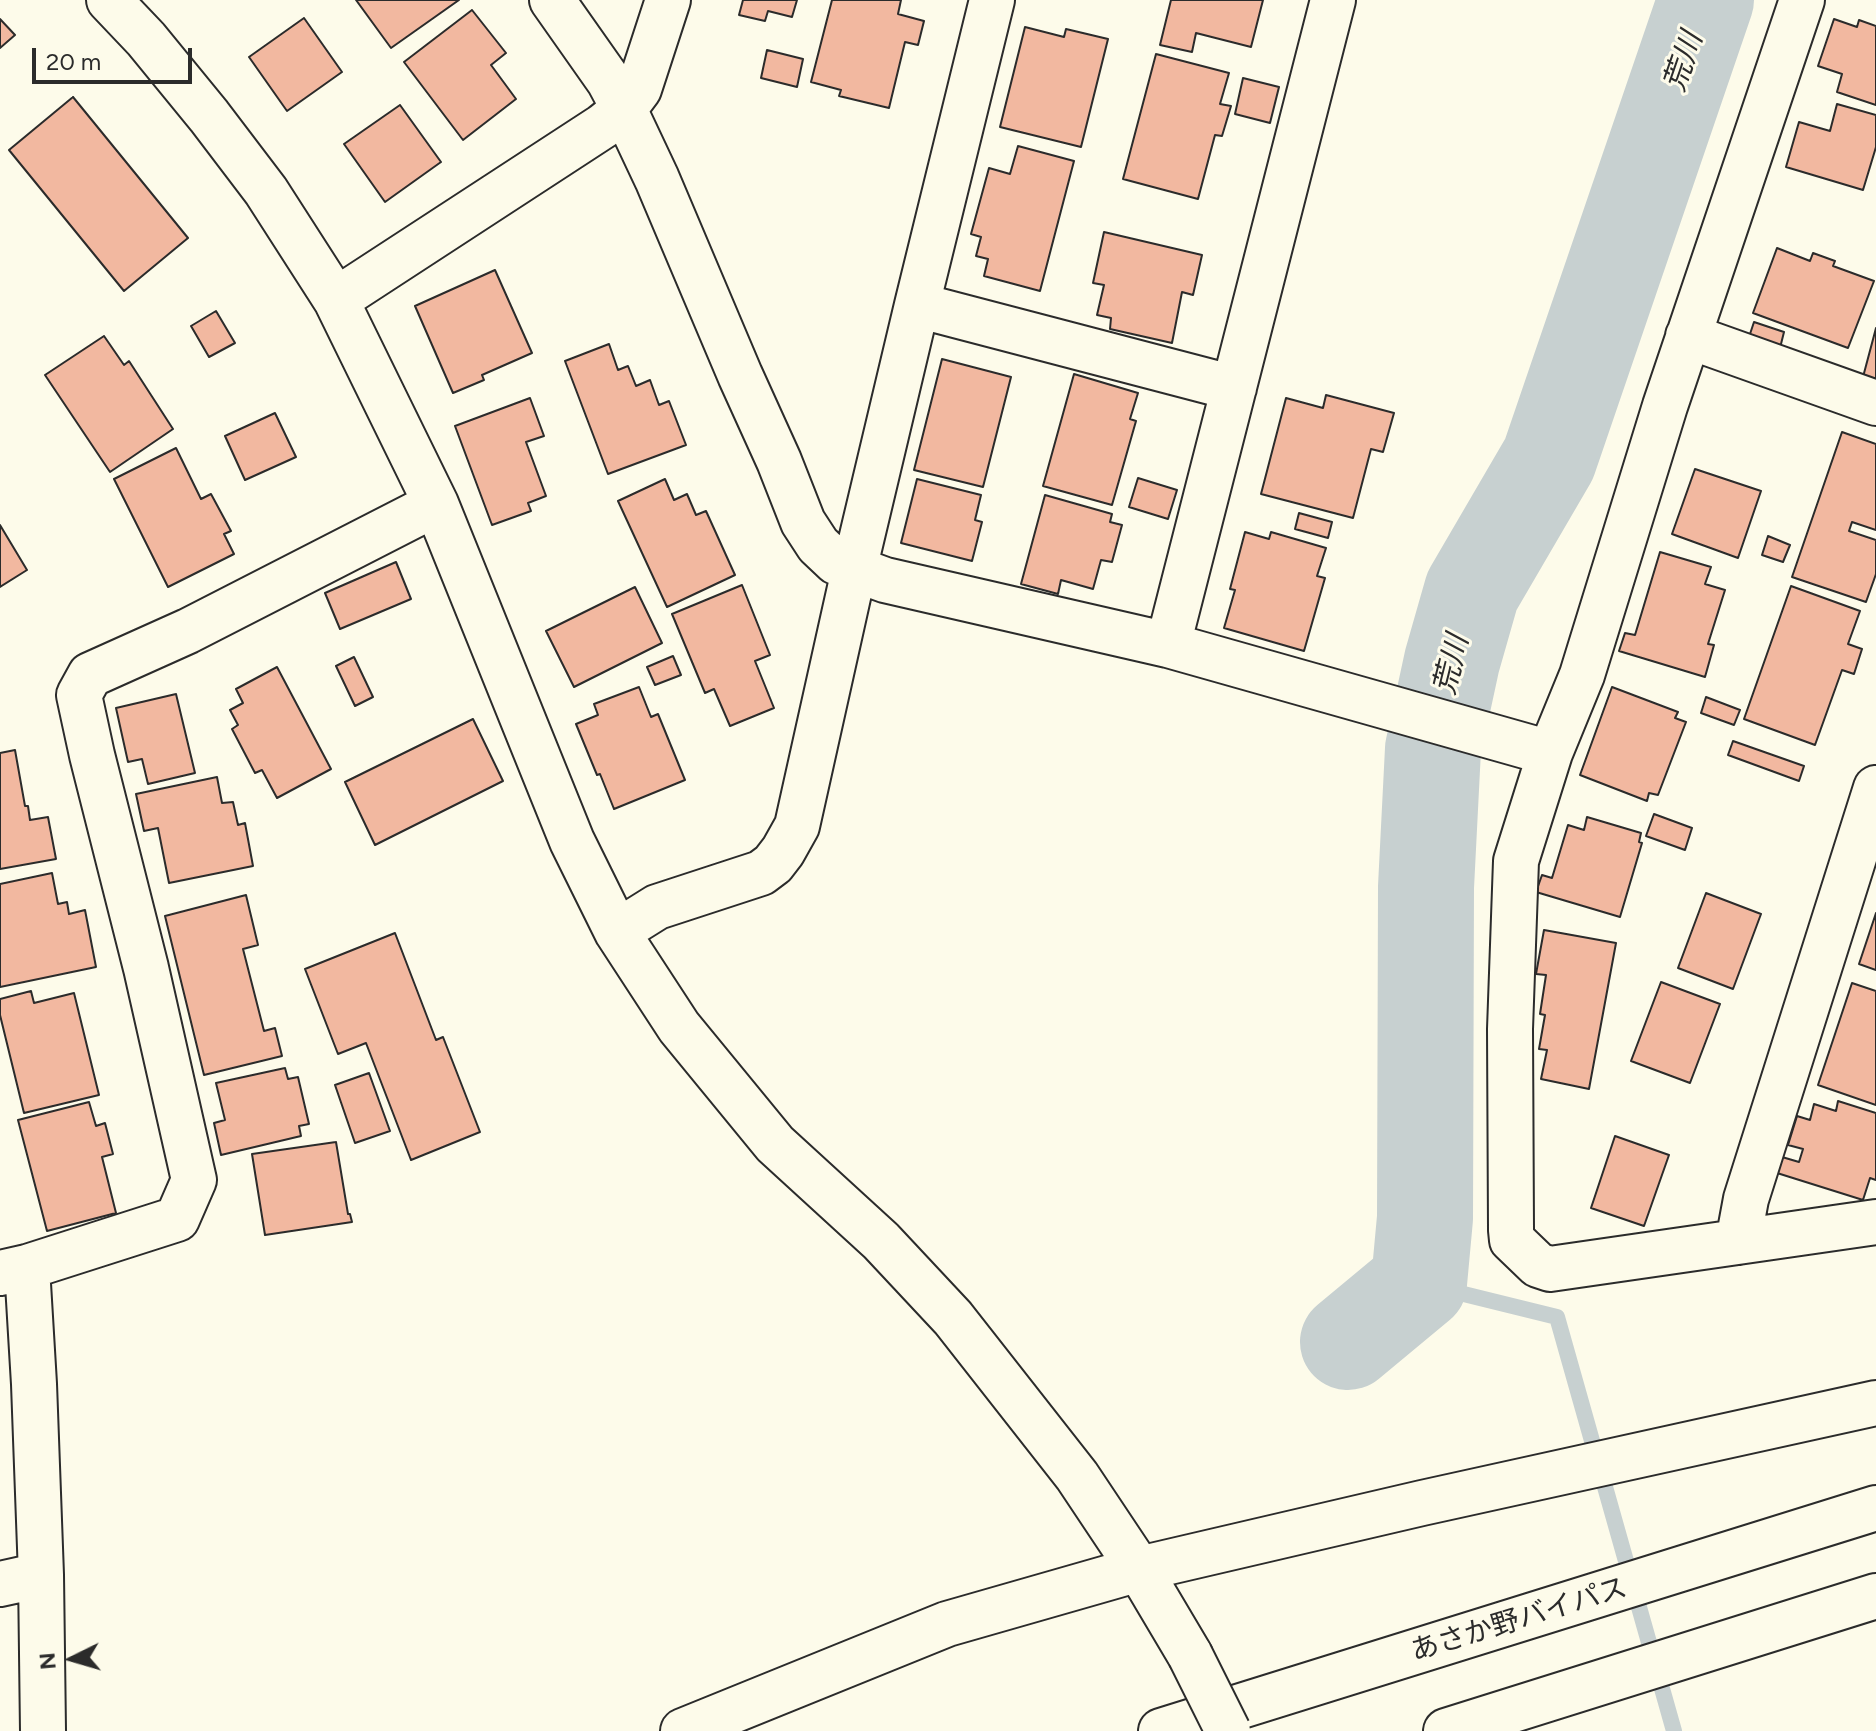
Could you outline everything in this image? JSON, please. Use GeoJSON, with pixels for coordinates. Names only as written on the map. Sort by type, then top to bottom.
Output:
{"type":"FeatureCollection","features":[{"type":"Feature","properties":{"kind":"main road"},"geometry":{"type":"LineString","coordinates":[[109,0],[146,39],[266,191],[336,300],[436,504],[572,841],[617,932],[679,1027],[775,1144],[881,1241],[953,1318],[1077,1476],[1139,1569],[1190,1655],[1228,1731]]}},
{"type":"Feature","properties":{"kind":"main road"},"geometry":{"type":"LineString","coordinates":[[552,0],[609,81],[624,109],[657,179],[803,522],[818,545],[836,562],[885,580],[1168,645],[1550,753]]}},
{"type":"Feature","properties":{"kind":"main road"},"geometry":{"type":"LineString","coordinates":[[336,300],[590,135],[624,109],[639,89],[668,0]]}},
{"type":"Feature","properties":{"kind":"main road"},"geometry":{"type":"LineString","coordinates":[[617,932],[657,907],[761,873],[783,851],[797,826],[854,570],[992,0]]}},
{"type":"Feature","properties":{"kind":"main road"},"geometry":{"type":"LineString","coordinates":[[1168,645],[1333,0]]}},
{"type":"Feature","properties":{"kind":"main road"},"geometry":{"type":"LineString","coordinates":[[1802,0],[1688,336],[1582,675],[1550,753],[1516,861],[1510,1029],[1512,1240],[1538,1265],[1550,1269],[1876,1222]]}},
{"type":"Feature","properties":{"kind":"main road"},"geometry":{"type":"LineString","coordinates":[[917,305],[1234,388]]}},
{"type":"Feature","properties":{"kind":"main road"},"geometry":{"type":"LineString","coordinates":[[1688,336],[1876,403]]}},
{"type":"Feature","properties":{"kind":"main road"},"geometry":{"type":"LineString","coordinates":[[43,1731],[20,1580],[34,1384],[13,1270],[177,1219],[194,1180],[79,695],[90,675],[188,631],[436,504]]}},
{"type":"Feature","properties":{"kind":"main road"},"geometry":{"type":"LineString","coordinates":[[1738,1242],[1746,1199],[1876,788]]}},
{"type":"Feature","properties":{"kind":"main road"},"geometry":{"type":"LineString","coordinates":[[683,1731],[947,1624],[1139,1569],[1876,1403]]}},
{"type":"Feature","properties":{"kind":"main road","name":"あさか野バイパス"},"geometry":{"type":"LineString","coordinates":[[1161,1731],[1876,1508]]}},
{"type":"Feature","properties":{"kind":"main road"},"geometry":{"type":"LineString","coordinates":[[1446,1731],[1876,1596]]}},
{"type":"Feature","properties":{"kind":"building"},"geometry":{"type":"Polygon","coordinates":[[[356,0],[459,0],[391,48],[356,0]]]}},
{"type":"Feature","properties":{"kind":"building"},"geometry":{"type":"Polygon","coordinates":[[[743,0],[797,0],[792,17],[768,11],[765,21],[739,15],[743,0]]]}},
{"type":"Feature","properties":{"kind":"building"},"geometry":{"type":"Polygon","coordinates":[[[832,0],[901,0],[898,14],[924,21],[918,45],[905,42],[889,108],[839,96],[841,90],[811,82],[832,0]]]}},
{"type":"Feature","properties":{"kind":"building"},"geometry":{"type":"Polygon","coordinates":[[[1171,0],[1263,0],[1251,47],[1196,33],[1192,52],[1160,45],[1171,0]]]}},
{"type":"Feature","properties":{"kind":"building"},"geometry":{"type":"Polygon","coordinates":[[[472,10],[506,53],[491,65],[516,99],[463,140],[404,62],[472,10]]]}},
{"type":"Feature","properties":{"kind":"building"},"geometry":{"type":"Polygon","coordinates":[[[304,18],[342,72],[287,111],[249,57],[304,18]]]}},
{"type":"Feature","properties":{"kind":"building"},"geometry":{"type":"Polygon","coordinates":[[[0,19],[15,35],[0,48],[0,19]]]}},
{"type":"Feature","properties":{"kind":"building"},"geometry":{"type":"Polygon","coordinates":[[[1834,19],[1857,27],[1859,20],[1876,26],[1876,105],[1837,92],[1842,74],[1818,66],[1834,19]]]}},
{"type":"Feature","properties":{"kind":"building"},"geometry":{"type":"Polygon","coordinates":[[[1025,27],[1064,37],[1066,29],[1108,39],[1081,147],[1000,127],[1025,27]]]}},
{"type":"Feature","properties":{"kind":"building"},"geometry":{"type":"Polygon","coordinates":[[[767,50],[803,59],[797,87],[761,78],[767,50]]]}},
{"type":"Feature","properties":{"kind":"building"},"geometry":{"type":"Polygon","coordinates":[[[1156,54],[1229,73],[1220,104],[1231,106],[1222,136],[1215,135],[1198,199],[1123,179],[1156,54]]]}},
{"type":"Feature","properties":{"kind":"building"},"geometry":{"type":"Polygon","coordinates":[[[1243,78],[1279,87],[1270,123],[1235,114],[1243,78]]]}},
{"type":"Feature","properties":{"kind":"building"},"geometry":{"type":"Polygon","coordinates":[[[73,97],[188,238],[124,291],[9,150],[73,97]]]}},
{"type":"Feature","properties":{"kind":"building"},"geometry":{"type":"Polygon","coordinates":[[[1837,104],[1876,115],[1876,147],[1863,190],[1786,167],[1799,122],[1830,131],[1837,104]]]}},
{"type":"Feature","properties":{"kind":"building"},"geometry":{"type":"Polygon","coordinates":[[[400,105],[441,162],[385,202],[344,144],[400,105]]]}},
{"type":"Feature","properties":{"kind":"building"},"geometry":{"type":"Polygon","coordinates":[[[1018,146],[1074,161],[1040,291],[984,276],[988,259],[976,256],[981,237],[971,234],[989,168],[1010,174],[1018,146]]]}},
{"type":"Feature","properties":{"kind":"building"},"geometry":{"type":"Polygon","coordinates":[[[1104,232],[1202,255],[1193,295],[1182,292],[1172,343],[1110,329],[1111,318],[1097,315],[1104,285],[1093,283],[1104,232]]]}},
{"type":"Feature","properties":{"kind":"building"},"geometry":{"type":"Polygon","coordinates":[[[1777,248],[1810,261],[1813,253],[1835,261],[1833,266],[1874,281],[1848,348],[1753,313],[1777,248]]]}},
{"type":"Feature","properties":{"kind":"building"},"geometry":{"type":"Polygon","coordinates":[[[495,270],[532,353],[482,375],[484,380],[453,393],[415,306],[495,270]]]}},
{"type":"Feature","properties":{"kind":"building"},"geometry":{"type":"Polygon","coordinates":[[[216,311],[235,343],[209,357],[191,326],[216,311]]]}},
{"type":"Feature","properties":{"kind":"building"},"geometry":{"type":"Polygon","coordinates":[[[1754,322],[1784,332],[1780,348],[1749,337],[1754,322]]]}},
{"type":"Feature","properties":{"kind":"building"},"geometry":{"type":"Polygon","coordinates":[[[1876,328],[1876,381],[1863,377],[1876,328]]]}},
{"type":"Feature","properties":{"kind":"building"},"geometry":{"type":"Polygon","coordinates":[[[104,336],[124,365],[129,361],[173,429],[110,472],[45,375],[104,336]]]}},
{"type":"Feature","properties":{"kind":"building"},"geometry":{"type":"Polygon","coordinates":[[[609,344],[618,370],[628,366],[636,386],[650,380],[659,405],[669,401],[686,445],[608,474],[565,361],[609,344]]]}},
{"type":"Feature","properties":{"kind":"building"},"geometry":{"type":"Polygon","coordinates":[[[942,359],[1011,377],[983,487],[914,470],[942,359]]]}},
{"type":"Feature","properties":{"kind":"building"},"geometry":{"type":"Polygon","coordinates":[[[1074,374],[1138,393],[1130,419],[1136,421],[1112,505],[1043,486],[1074,374]]]}},
{"type":"Feature","properties":{"kind":"building"},"geometry":{"type":"Polygon","coordinates":[[[1326,395],[1394,413],[1383,452],[1371,449],[1353,518],[1261,494],[1286,398],[1323,408],[1326,395]]]}},
{"type":"Feature","properties":{"kind":"building"},"geometry":{"type":"Polygon","coordinates":[[[530,398],[544,436],[526,442],[546,496],[528,503],[531,511],[492,525],[455,426],[530,398]]]}},
{"type":"Feature","properties":{"kind":"building"},"geometry":{"type":"Polygon","coordinates":[[[275,413],[296,457],[245,480],[225,436],[275,413]]]}},
{"type":"Feature","properties":{"kind":"building"},"geometry":{"type":"Polygon","coordinates":[[[1842,432],[1876,444],[1876,530],[1852,522],[1849,531],[1876,540],[1876,574],[1866,602],[1792,577],[1842,432]]]}},
{"type":"Feature","properties":{"kind":"building"},"geometry":{"type":"Polygon","coordinates":[[[176,448],[201,499],[211,494],[231,531],[224,534],[234,554],[168,587],[114,479],[176,448]]]}},
{"type":"Feature","properties":{"kind":"building"},"geometry":{"type":"Polygon","coordinates":[[[1695,469],[1761,491],[1738,558],[1672,534],[1695,469]]]}},
{"type":"Feature","properties":{"kind":"building"},"geometry":{"type":"Polygon","coordinates":[[[1138,478],[1177,490],[1168,519],[1129,507],[1138,478]]]}},
{"type":"Feature","properties":{"kind":"building"},"geometry":{"type":"Polygon","coordinates":[[[665,479],[674,500],[687,494],[696,515],[706,511],[735,575],[667,607],[618,501],[665,479]]]}},
{"type":"Feature","properties":{"kind":"building"},"geometry":{"type":"Polygon","coordinates":[[[917,479],[981,495],[975,520],[982,522],[972,561],[901,543],[917,479]]]}},
{"type":"Feature","properties":{"kind":"building"},"geometry":{"type":"Polygon","coordinates":[[[1045,495],[1112,514],[1110,522],[1122,525],[1112,562],[1101,560],[1093,589],[1061,580],[1058,594],[1021,584],[1045,495]]]}},
{"type":"Feature","properties":{"kind":"building"},"geometry":{"type":"Polygon","coordinates":[[[1299,513],[1332,522],[1328,538],[1295,529],[1299,513]]]}},
{"type":"Feature","properties":{"kind":"building"},"geometry":{"type":"Polygon","coordinates":[[[0,525],[27,570],[0,587],[0,525]]]}},
{"type":"Feature","properties":{"kind":"building"},"geometry":{"type":"Polygon","coordinates":[[[1245,532],[1269,539],[1271,532],[1326,548],[1317,576],[1325,578],[1304,651],[1224,628],[1235,590],[1230,589],[1245,532]]]}},
{"type":"Feature","properties":{"kind":"building"},"geometry":{"type":"Polygon","coordinates":[[[1768,536],[1790,545],[1783,562],[1762,555],[1768,536]]]}},
{"type":"Feature","properties":{"kind":"building"},"geometry":{"type":"Polygon","coordinates":[[[1660,552],[1711,567],[1705,584],[1725,590],[1708,644],[1714,645],[1705,677],[1619,651],[1625,633],[1635,635],[1660,552]]]}},
{"type":"Feature","properties":{"kind":"building"},"geometry":{"type":"Polygon","coordinates":[[[396,562],[411,599],[340,629],[325,593],[396,562]]]}},
{"type":"Feature","properties":{"kind":"building"},"geometry":{"type":"Polygon","coordinates":[[[742,585],[770,655],[755,661],[774,708],[730,726],[714,689],[705,693],[672,614],[742,585]]]}},
{"type":"Feature","properties":{"kind":"building"},"geometry":{"type":"Polygon","coordinates":[[[1791,586],[1860,611],[1848,644],[1862,649],[1854,674],[1842,670],[1815,745],[1744,719],[1791,586]]]}},
{"type":"Feature","properties":{"kind":"building"},"geometry":{"type":"Polygon","coordinates":[[[635,587],[662,643],[574,687],[546,631],[635,587]]]}},
{"type":"Feature","properties":{"kind":"building"},"geometry":{"type":"Polygon","coordinates":[[[673,656],[681,675],[655,685],[647,667],[673,656]]]}},
{"type":"Feature","properties":{"kind":"building"},"geometry":{"type":"Polygon","coordinates":[[[354,657],[373,697],[355,706],[336,666],[354,657]]]}},
{"type":"Feature","properties":{"kind":"building"},"geometry":{"type":"Polygon","coordinates":[[[277,667],[331,769],[277,798],[262,770],[255,773],[232,729],[238,725],[230,710],[243,703],[236,689],[277,667]]]}},
{"type":"Feature","properties":{"kind":"building"},"geometry":{"type":"Polygon","coordinates":[[[639,687],[651,717],[658,714],[685,780],[614,809],[576,724],[598,715],[594,704],[639,687]]]}},
{"type":"Feature","properties":{"kind":"building"},"geometry":{"type":"Polygon","coordinates":[[[1612,687],[1678,712],[1675,718],[1686,722],[1658,795],[1649,793],[1647,801],[1580,775],[1612,687]]]}},
{"type":"Feature","properties":{"kind":"building"},"geometry":{"type":"Polygon","coordinates":[[[176,694],[195,773],[148,784],[142,759],[128,762],[116,708],[176,694]]]}},
{"type":"Feature","properties":{"kind":"building"},"geometry":{"type":"Polygon","coordinates":[[[1706,697],[1740,710],[1734,725],[1701,713],[1706,697]]]}},
{"type":"Feature","properties":{"kind":"building"},"geometry":{"type":"Polygon","coordinates":[[[473,719],[503,781],[375,845],[345,782],[473,719]]]}},
{"type":"Feature","properties":{"kind":"building"},"geometry":{"type":"Polygon","coordinates":[[[1733,741],[1804,766],[1799,781],[1728,755],[1733,741]]]}},
{"type":"Feature","properties":{"kind":"building"},"geometry":{"type":"Polygon","coordinates":[[[15,750],[30,820],[48,817],[56,859],[0,869],[0,753],[15,750]]]}},
{"type":"Feature","properties":{"kind":"building"},"geometry":{"type":"Polygon","coordinates":[[[217,777],[222,803],[233,802],[238,825],[245,823],[253,866],[169,883],[158,828],[144,831],[136,794],[217,777]]]}},
{"type":"Feature","properties":{"kind":"building"},"geometry":{"type":"Polygon","coordinates":[[[1654,814],[1692,828],[1685,850],[1646,836],[1654,814]]]}},
{"type":"Feature","properties":{"kind":"building"},"geometry":{"type":"Polygon","coordinates":[[[1587,817],[1641,833],[1639,842],[1642,843],[1620,917],[1536,892],[1542,875],[1552,878],[1568,825],[1584,830],[1587,817]]]}},
{"type":"Feature","properties":{"kind":"building"},"geometry":{"type":"Polygon","coordinates":[[[52,873],[58,904],[67,902],[69,914],[85,910],[96,967],[0,987],[0,884],[52,873]]]}},
{"type":"Feature","properties":{"kind":"building"},"geometry":{"type":"Polygon","coordinates":[[[1706,893],[1761,914],[1733,989],[1678,968],[1706,893]]]}},
{"type":"Feature","properties":{"kind":"building"},"geometry":{"type":"Polygon","coordinates":[[[246,895],[258,945],[243,949],[264,1031],[275,1028],[282,1056],[204,1075],[165,916],[246,895]]]}},
{"type":"Feature","properties":{"kind":"building"},"geometry":{"type":"Polygon","coordinates":[[[1876,913],[1876,970],[1859,964],[1876,913]]]}},
{"type":"Feature","properties":{"kind":"building"},"geometry":{"type":"Polygon","coordinates":[[[1544,930],[1616,943],[1589,1089],[1541,1079],[1547,1050],[1539,1049],[1545,1015],[1540,1014],[1546,975],[1536,974],[1544,930]]]}},
{"type":"Feature","properties":{"kind":"building"},"geometry":{"type":"Polygon","coordinates":[[[395,933],[436,1040],[443,1037],[480,1132],[411,1160],[366,1043],[338,1054],[305,969],[395,933]]]}},
{"type":"Feature","properties":{"kind":"building"},"geometry":{"type":"Polygon","coordinates":[[[1661,982],[1720,1004],[1690,1083],[1631,1061],[1661,982]]]}},
{"type":"Feature","properties":{"kind":"building"},"geometry":{"type":"Polygon","coordinates":[[[1852,983],[1876,991],[1876,1105],[1818,1085],[1852,983]]]}},
{"type":"Feature","properties":{"kind":"building"},"geometry":{"type":"Polygon","coordinates":[[[31,991],[34,1003],[74,993],[99,1095],[24,1113],[0,1015],[0,999],[31,991]]]}},
{"type":"Feature","properties":{"kind":"building"},"geometry":{"type":"Polygon","coordinates":[[[285,1068],[288,1079],[298,1077],[309,1124],[299,1126],[301,1136],[221,1155],[214,1123],[225,1120],[216,1083],[285,1068]]]}},
{"type":"Feature","properties":{"kind":"building"},"geometry":{"type":"Polygon","coordinates":[[[369,1073],[390,1131],[355,1143],[335,1085],[369,1073]]]}},
{"type":"Feature","properties":{"kind":"building"},"geometry":{"type":"Polygon","coordinates":[[[1838,1101],[1876,1113],[1876,1180],[1870,1178],[1863,1200],[1777,1173],[1782,1157],[1799,1162],[1803,1149],[1788,1145],[1797,1116],[1810,1120],[1814,1104],[1836,1111],[1838,1101]]]}},
{"type":"Feature","properties":{"kind":"building"},"geometry":{"type":"Polygon","coordinates":[[[89,1102],[96,1126],[105,1123],[113,1154],[102,1157],[116,1213],[47,1231],[18,1120],[89,1102]]]}},
{"type":"Feature","properties":{"kind":"building"},"geometry":{"type":"Polygon","coordinates":[[[1615,1136],[1669,1155],[1644,1226],[1591,1208],[1615,1136]]]}},
{"type":"Feature","properties":{"kind":"building"},"geometry":{"type":"Polygon","coordinates":[[[336,1142],[352,1222],[265,1235],[252,1154],[336,1142]]]}},
{"type":"Feature","properties":{"kind":"waterway","name":"荒川"},"geometry":{"type":"LineString","coordinates":[[1348,1342],[1419,1283],[1425,1218],[1426,887],[1433,749],[1452,661],[1472,591],[1549,459],[1706,0]]}},
{"type":"Feature","properties":{"kind":"waterway"},"geometry":{"type":"LineString","coordinates":[[1419,1283],[1557,1317],[1674,1731]]}}]}
